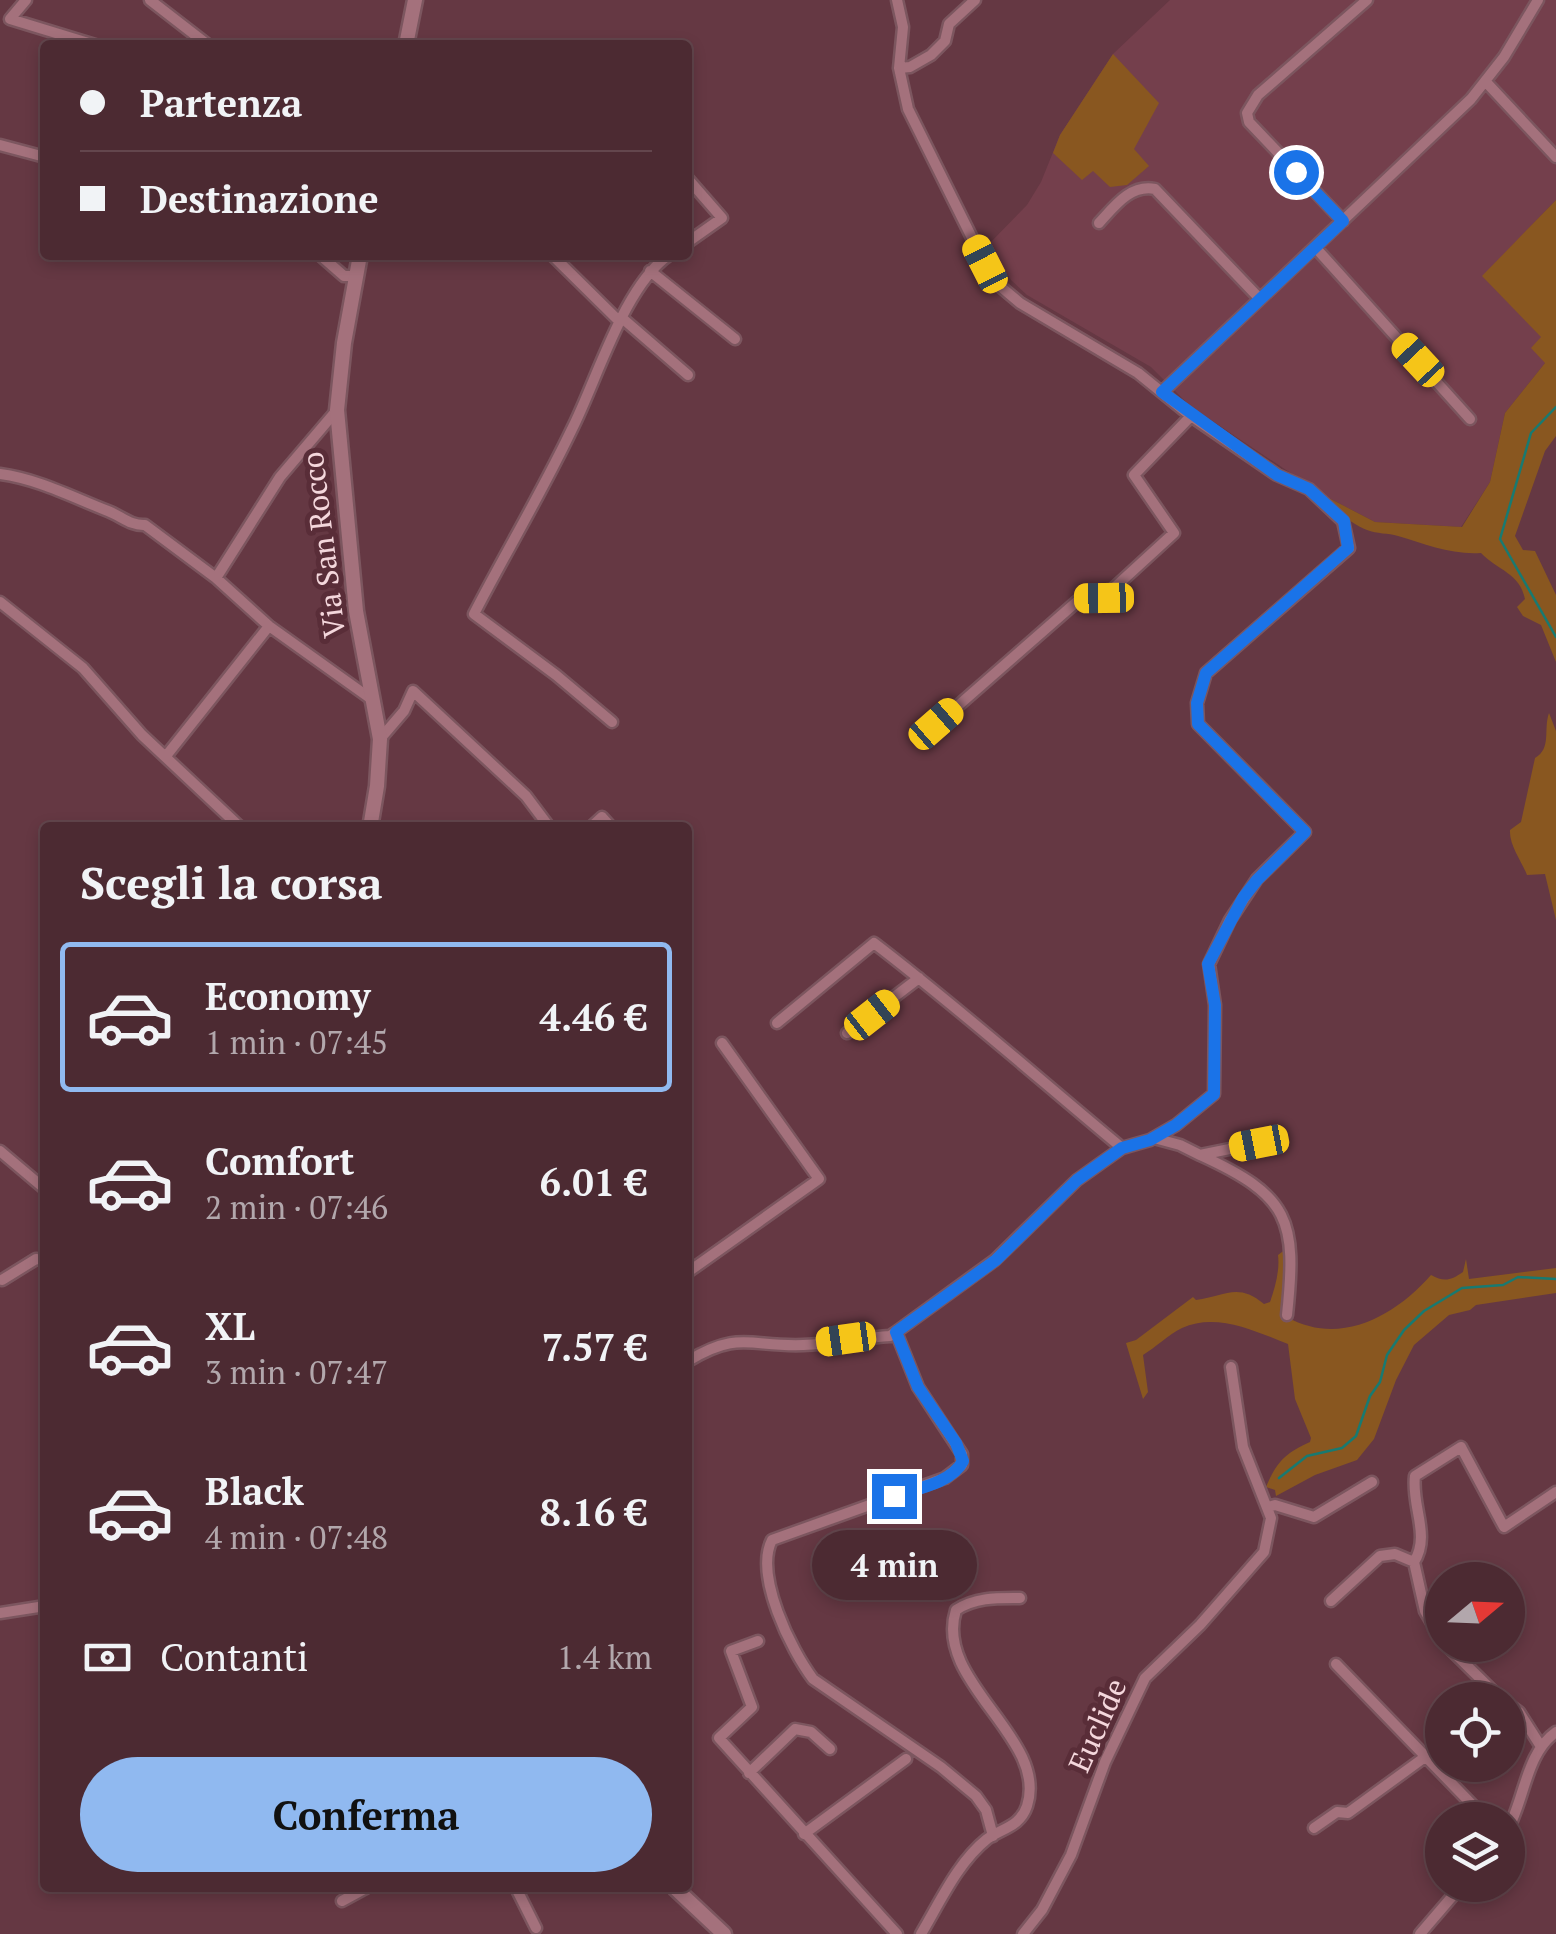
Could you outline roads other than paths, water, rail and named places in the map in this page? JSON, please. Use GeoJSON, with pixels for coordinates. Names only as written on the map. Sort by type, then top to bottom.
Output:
{"type":"FeatureCollection","features":[{"type":"Feature","properties":{"kind":"street"},"geometry":{"type":"LineString","coordinates":[[26,0],[10,19],[79,40]]}},
{"type":"Feature","properties":{"kind":"street"},"geometry":{"type":"LineString","coordinates":[[150,0],[202,40]]}},
{"type":"Feature","properties":{"kind":"street"},"geometry":{"type":"LineString","coordinates":[[692,1358],[708,1348],[737,1340],[802,1345],[890,1336],[996,1260],[1077,1180],[1122,1148],[1154,1138],[1176,1125],[1214,1094],[1215,1005],[1208,964],[1243,898],[1305,832],[1198,724],[1197,703],[1206,673],[1348,548],[1344,521],[1309,489],[1277,475],[1191,416],[1138,373],[1001,288],[985,264],[908,109],[899,68],[903,27],[897,0]]}},
{"type":"Feature","properties":{"kind":"street"},"geometry":{"type":"LineString","coordinates":[[899,68],[910,67],[931,55],[945,42],[949,24],[975,0]]}},
{"type":"Feature","properties":{"kind":"street"},"geometry":{"type":"LineString","coordinates":[[1343,221],[1249,122],[1247,114],[1258,94],[1367,0]]}},
{"type":"Feature","properties":{"kind":"street"},"geometry":{"type":"LineString","coordinates":[[1162,392],[1486,82],[1538,0]]}},
{"type":"Feature","properties":{"kind":"street"},"geometry":{"type":"LineString","coordinates":[[406,40],[410,3]]}},
{"type":"Feature","properties":{"kind":"street"},"geometry":{"type":"LineString","coordinates":[[1486,82],[1556,157]]}},
{"type":"Feature","properties":{"kind":"street"},"geometry":{"type":"LineString","coordinates":[[0,146],[40,157]]}},
{"type":"Feature","properties":{"kind":"street"},"geometry":{"type":"LineString","coordinates":[[692,184],[722,218],[692,239]]}},
{"type":"Feature","properties":{"kind":"street"},"geometry":{"type":"LineString","coordinates":[[1098,223],[1127,195],[1146,187],[1155,188],[1260,299]]}},
{"type":"Feature","properties":{"kind":"street"},"geometry":{"type":"LineString","coordinates":[[1315,247],[1470,419]]}},
{"type":"Feature","properties":{"kind":"street"},"geometry":{"type":"LineString","coordinates":[[326,260],[344,276],[355,276]]}},
{"type":"Feature","properties":{"kind":"street","name":"Via San Rocco"},"geometry":{"type":"LineString","coordinates":[[359,260],[337,410],[356,610],[380,739],[371,822]]}},
{"type":"Feature","properties":{"kind":"street"},"geometry":{"type":"LineString","coordinates":[[557,260],[688,375]]}},
{"type":"Feature","properties":{"kind":"street"},"geometry":{"type":"LineString","coordinates":[[612,722],[474,614],[571,432],[621,320],[650,271],[663,260]]}},
{"type":"Feature","properties":{"kind":"street"},"geometry":{"type":"LineString","coordinates":[[650,271],[735,339]]}},
{"type":"Feature","properties":{"kind":"street"},"geometry":{"type":"LineString","coordinates":[[216,578],[280,476],[337,410]]}},
{"type":"Feature","properties":{"kind":"street"},"geometry":{"type":"LineString","coordinates":[[936,724],[1082,598],[1104,598],[1174,533],[1134,475],[1191,416]]}},
{"type":"Feature","properties":{"kind":"street"},"geometry":{"type":"LineString","coordinates":[[0,474],[25,477],[136,526],[145,525],[216,578],[268,626],[374,702]]}},
{"type":"Feature","properties":{"kind":"street"},"geometry":{"type":"LineString","coordinates":[[0,602],[83,668],[142,735],[234,822]]}},
{"type":"Feature","properties":{"kind":"street"},"geometry":{"type":"LineString","coordinates":[[166,756],[268,626]]}},
{"type":"Feature","properties":{"kind":"street"},"geometry":{"type":"LineString","coordinates":[[380,739],[404,712],[414,691],[526,796],[546,822]]}},
{"type":"Feature","properties":{"kind":"street"},"geometry":{"type":"LineString","coordinates":[[777,1024],[874,943],[1122,1148]]}},
{"type":"Feature","properties":{"kind":"street"},"geometry":{"type":"LineString","coordinates":[[848,1033],[919,978]]}},
{"type":"Feature","properties":{"kind":"street"},"geometry":{"type":"LineString","coordinates":[[692,1269],[819,1179],[722,1043]]}},
{"type":"Feature","properties":{"kind":"street"},"geometry":{"type":"LineString","coordinates":[[1154,1138],[1235,1171],[1280,1210],[1288,1225],[1293,1261],[1287,1314]]}},
{"type":"Feature","properties":{"kind":"street"},"geometry":{"type":"LineString","coordinates":[[1200,1155],[1259,1143]]}},
{"type":"Feature","properties":{"kind":"street"},"geometry":{"type":"LineString","coordinates":[[0,1151],[40,1185]]}},
{"type":"Feature","properties":{"kind":"street"},"geometry":{"type":"LineString","coordinates":[[2,1280],[40,1259]]}},
{"type":"Feature","properties":{"kind":"street"},"geometry":{"type":"LineString","coordinates":[[896,1332],[918,1387],[962,1454],[962,1465],[945,1478],[772,1540],[766,1564],[768,1578],[799,1660],[813,1678],[976,1796],[986,1810],[993,1836]]}},
{"type":"Feature","properties":{"kind":"street"},"geometry":{"type":"LineString","coordinates":[[1231,1367],[1243,1447],[1268,1508],[1275,1505],[1314,1517],[1372,1482]]}},
{"type":"Feature","properties":{"kind":"street"},"geometry":{"type":"LineString","coordinates":[[1425,1611],[1414,1562],[1423,1538],[1415,1476],[1461,1447],[1504,1527],[1556,1492]]}},
{"type":"Feature","properties":{"kind":"street","name":"Euclide"},"geometry":{"type":"LineString","coordinates":[[1023,1934],[1042,1910],[1071,1855],[1105,1762],[1145,1678],[1257,1565],[1267,1544],[1271,1518],[1268,1508]]}},
{"type":"Feature","properties":{"kind":"street"},"geometry":{"type":"LineString","coordinates":[[1332,1601],[1380,1556],[1394,1554],[1414,1562]]}},
{"type":"Feature","properties":{"kind":"street"},"geometry":{"type":"LineString","coordinates":[[921,1934],[954,1878],[993,1836],[1014,1825],[1024,1814],[1030,1792],[1024,1761],[978,1693],[955,1648],[953,1620],[956,1610],[969,1603],[1020,1598]]}},
{"type":"Feature","properties":{"kind":"street"},"geometry":{"type":"LineString","coordinates":[[0,1613],[40,1607]]}},
{"type":"Feature","properties":{"kind":"street"},"geometry":{"type":"LineString","coordinates":[[758,1640],[731,1651],[752,1707],[720,1738],[897,1934]]}},
{"type":"Feature","properties":{"kind":"street"},"geometry":{"type":"LineString","coordinates":[[1464,1662],[1484,1682]]}},
{"type":"Feature","properties":{"kind":"street"},"geometry":{"type":"LineString","coordinates":[[1314,1828],[1336,1812],[1348,1813],[1425,1757],[1336,1664]]}},
{"type":"Feature","properties":{"kind":"street"},"geometry":{"type":"LineString","coordinates":[[1525,1722],[1540,1746]]}},
{"type":"Feature","properties":{"kind":"street"},"geometry":{"type":"LineString","coordinates":[[749,1773],[794,1728],[811,1732],[830,1749]]}},
{"type":"Feature","properties":{"kind":"street"},"geometry":{"type":"LineString","coordinates":[[1518,1802],[1540,1746],[1556,1732]]}},
{"type":"Feature","properties":{"kind":"street"},"geometry":{"type":"LineString","coordinates":[[804,1834],[906,1759]]}},
{"type":"Feature","properties":{"kind":"street"},"geometry":{"type":"LineString","coordinates":[[1450,1782],[1469,1802]]}},
{"type":"Feature","properties":{"kind":"street"},"geometry":{"type":"LineString","coordinates":[[342,1902],[359,1892]]}},
{"type":"Feature","properties":{"kind":"street"},"geometry":{"type":"LineString","coordinates":[[518,1892],[536,1928]]}},
{"type":"Feature","properties":{"kind":"street"},"geometry":{"type":"LineString","coordinates":[[679,1892],[724,1934]]}},
{"type":"Feature","properties":{"kind":"street"},"geometry":{"type":"LineString","coordinates":[[1420,1934],[1447,1902]]}},
{"type":"Feature","properties":{"kind":"waterway"},"geometry":{"type":"LineString","coordinates":[[1556,407],[1531,433],[1500,539],[1556,637]]}},
{"type":"Feature","properties":{"kind":"waterway"},"geometry":{"type":"LineString","coordinates":[[1279,1478],[1307,1456],[1342,1448],[1356,1436],[1370,1396],[1380,1382],[1387,1355],[1404,1330],[1424,1311],[1462,1288],[1503,1285],[1518,1277],[1556,1279]]}}]}
